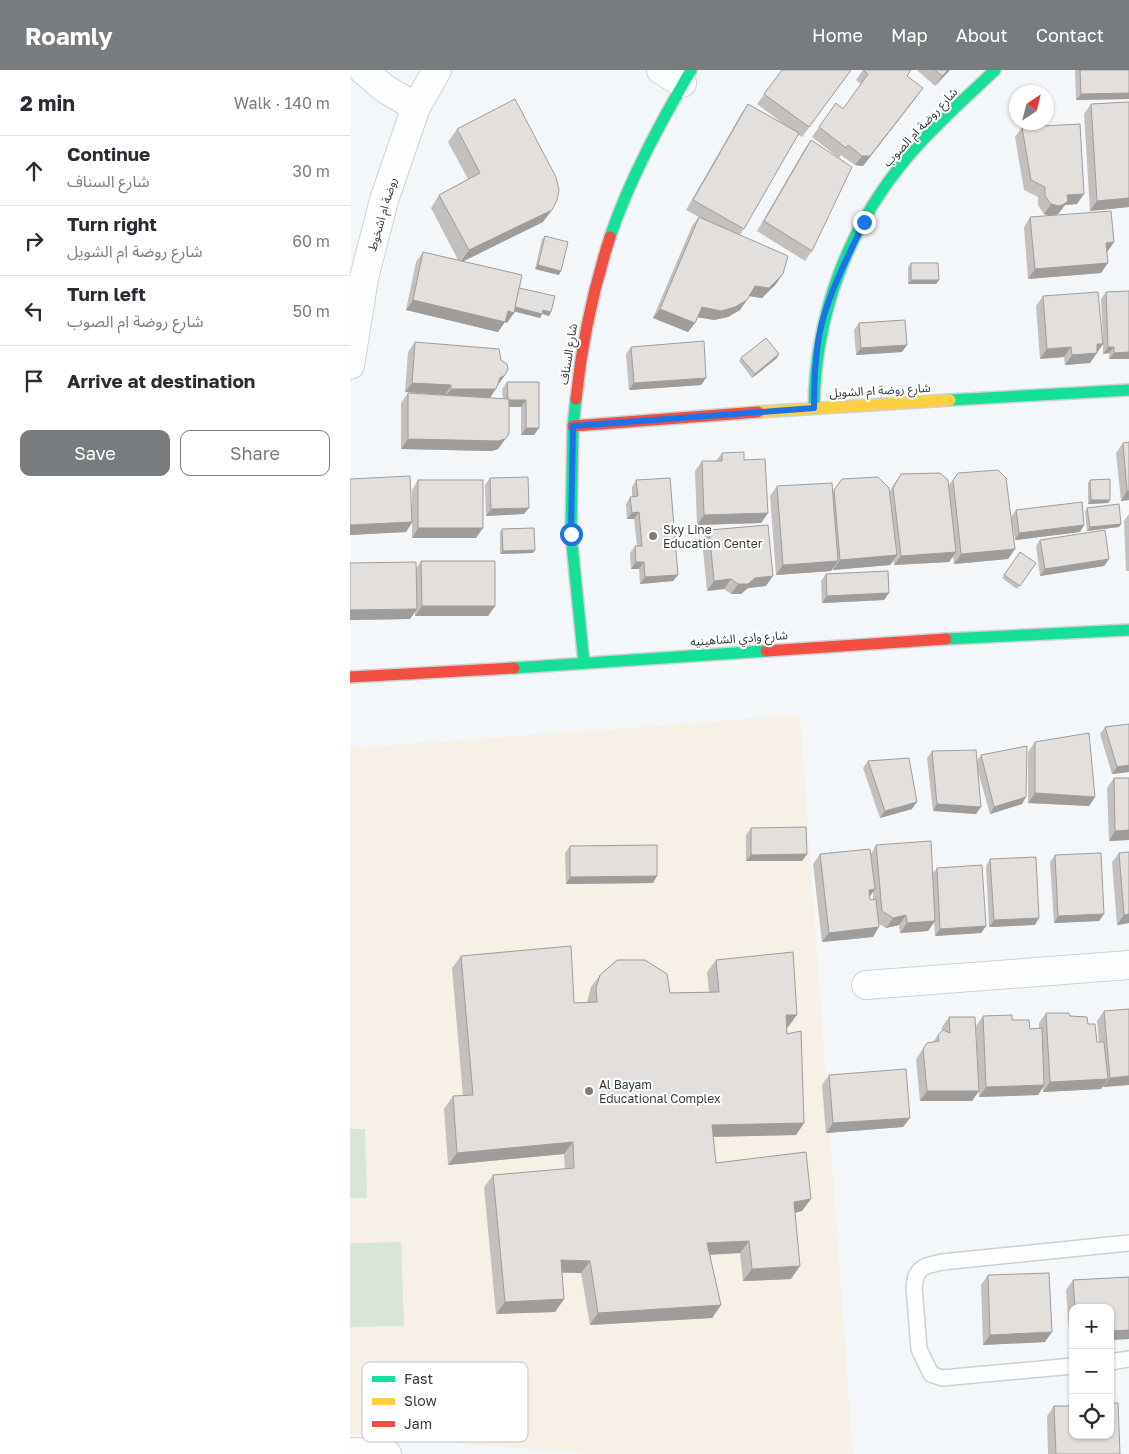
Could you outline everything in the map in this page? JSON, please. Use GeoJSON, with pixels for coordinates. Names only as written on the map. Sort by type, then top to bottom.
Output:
{"type":"FeatureCollection","features":[{"type":"Feature","properties":{"kind":"street"},"geometry":{"type":"LineString","coordinates":[[363,70],[385,89],[416,107]]}},
{"type":"Feature","properties":{"kind":"street","name":"روضة ام اشخوط"},"geometry":{"type":"LineString","coordinates":[[350,365],[364,278],[384,200],[416,107],[437,70]]}},
{"type":"Feature","properties":{"kind":"street","name":"شارع روضة ام الصوب"},"geometry":{"type":"LineString","coordinates":[[814,408],[814,374],[822,323],[838,277],[864,222],[895,173],[940,123],[995,70]]}},
{"type":"Feature","properties":{"kind":"street","name":"شارع السناف"},"geometry":{"type":"LineString","coordinates":[[584,663],[571,534],[573,426],[580,360],[593,290],[620,207],[678,74]]}},
{"type":"Feature","properties":{"kind":"street","name":"شارع روضة ام الشويل"},"geometry":{"type":"LineString","coordinates":[[573,426],[814,408],[1129,390]]}},
{"type":"Feature","properties":{"kind":"street","name":"شارع وادي الشاهينيه"},"geometry":{"type":"LineString","coordinates":[[350,677],[1021,634],[1129,630]]}},
{"type":"Feature","properties":{"kind":"street"},"geometry":{"type":"LineString","coordinates":[[866,985],[1129,965]]}},
{"type":"Feature","properties":{"kind":"street"},"geometry":{"type":"LineString","coordinates":[[350,1452],[387,1454]]}},
{"type":"Feature","properties":{"kind":"lane"},"geometry":{"type":"LineString","coordinates":[[1069,1366],[942,1378],[931,1374],[919,1349],[914,1287],[916,1276],[926,1266],[942,1262],[1129,1243]]}},
{"type":"Feature","properties":{"kind":"lane"},"geometry":{"type":"LineString","coordinates":[[1114,1362],[1129,1360]]}},
{"type":"Feature","properties":{"kind":"shaded area","name":"Al Bayam Educational Complex"},"geometry":{"type":"Polygon","coordinates":[[[800,715],[853,1454],[588,1454],[438,1442],[528,1442],[528,1362],[362,1362],[362,1436],[350,1435],[350,748],[800,715]]]}},
{"type":"Feature","properties":{"kind":"green space"},"geometry":{"type":"Polygon","coordinates":[[[350,1129],[365,1129],[367,1198],[350,1198],[350,1129]]]}},
{"type":"Feature","properties":{"kind":"green space"},"geometry":{"type":"Polygon","coordinates":[[[401,1242],[404,1326],[350,1327],[350,1243],[401,1242]]]}},
{"type":"Feature","properties":{"kind":"building"},"geometry":{"type":"Polygon","coordinates":[[[782,70],[851,70],[809,127],[764,94],[782,70]]]}},
{"type":"Feature","properties":{"kind":"building"},"geometry":{"type":"Polygon","coordinates":[[[863,70],[911,70],[907,76],[923,88],[870,156],[862,156],[848,145],[846,148],[819,127],[836,103],[843,109],[868,74],[863,70]]]}},
{"type":"Feature","properties":{"kind":"building"},"geometry":{"type":"Polygon","coordinates":[[[935,70],[948,70],[942,76],[935,70]]]}},
{"type":"Feature","properties":{"kind":"building"},"geometry":{"type":"Polygon","coordinates":[[[1080,70],[1129,70],[1129,93],[1081,94],[1080,70]]]}},
{"type":"Feature","properties":{"kind":"building"},"geometry":{"type":"Polygon","coordinates":[[[515,99],[556,177],[559,190],[557,200],[552,210],[469,250],[439,195],[480,173],[457,129],[515,99]]]}},
{"type":"Feature","properties":{"kind":"building"},"geometry":{"type":"Polygon","coordinates":[[[1129,102],[1129,198],[1097,201],[1091,104],[1129,102]]]}},
{"type":"Feature","properties":{"kind":"building"},"geometry":{"type":"Polygon","coordinates":[[[748,104],[799,133],[744,229],[693,200],[748,104]]]}},
{"type":"Feature","properties":{"kind":"building"},"geometry":{"type":"Polygon","coordinates":[[[1080,124],[1084,194],[1067,195],[1068,201],[1059,206],[1051,204],[1045,196],[1045,187],[1031,180],[1023,130],[1054,130],[1054,125],[1080,124]]]}},
{"type":"Feature","properties":{"kind":"building"},"geometry":{"type":"Polygon","coordinates":[[[811,140],[852,167],[812,251],[764,221],[811,140]]]}},
{"type":"Feature","properties":{"kind":"building"},"geometry":{"type":"Polygon","coordinates":[[[1111,211],[1114,242],[1106,243],[1108,263],[1035,269],[1030,217],[1111,211]]]}},
{"type":"Feature","properties":{"kind":"building"},"geometry":{"type":"Polygon","coordinates":[[[699,217],[788,256],[783,274],[769,288],[755,286],[747,300],[735,307],[721,311],[702,307],[695,323],[660,309],[699,217]]]}},
{"type":"Feature","properties":{"kind":"building"},"geometry":{"type":"Polygon","coordinates":[[[545,236],[568,242],[561,271],[538,265],[545,236]]]}},
{"type":"Feature","properties":{"kind":"building"},"geometry":{"type":"Polygon","coordinates":[[[423,252],[522,275],[514,313],[508,311],[505,322],[413,300],[423,252]]]}},
{"type":"Feature","properties":{"kind":"building"},"geometry":{"type":"Polygon","coordinates":[[[911,263],[938,263],[939,280],[911,280],[911,263]]]}},
{"type":"Feature","properties":{"kind":"building"},"geometry":{"type":"Polygon","coordinates":[[[519,288],[555,296],[551,312],[543,310],[542,314],[515,307],[519,288]]]}},
{"type":"Feature","properties":{"kind":"building"},"geometry":{"type":"Polygon","coordinates":[[[1129,291],[1129,352],[1114,353],[1114,347],[1108,347],[1106,292],[1129,291]]]}},
{"type":"Feature","properties":{"kind":"building"},"geometry":{"type":"Polygon","coordinates":[[[1098,292],[1103,344],[1097,344],[1097,353],[1072,355],[1071,347],[1047,349],[1043,296],[1098,292]]]}},
{"type":"Feature","properties":{"kind":"building"},"geometry":{"type":"Polygon","coordinates":[[[905,320],[907,345],[861,348],[859,323],[905,320]]]}},
{"type":"Feature","properties":{"kind":"building"},"geometry":{"type":"Polygon","coordinates":[[[766,338],[779,354],[755,374],[741,358],[766,338]]]}},
{"type":"Feature","properties":{"kind":"building"},"geometry":{"type":"Polygon","coordinates":[[[704,341],[706,378],[634,383],[631,347],[704,341]]]}},
{"type":"Feature","properties":{"kind":"building"},"geometry":{"type":"Polygon","coordinates":[[[415,342],[499,349],[501,360],[507,364],[508,369],[505,375],[500,378],[496,389],[451,389],[451,385],[412,383],[415,342]]]}},
{"type":"Feature","properties":{"kind":"building"},"geometry":{"type":"Polygon","coordinates":[[[507,382],[539,382],[539,428],[526,428],[526,400],[509,400],[507,382]]]}},
{"type":"Feature","properties":{"kind":"building"},"geometry":{"type":"Polygon","coordinates":[[[408,393],[509,399],[509,434],[505,439],[498,441],[408,439],[408,393]]]}},
{"type":"Feature","properties":{"kind":"building"},"geometry":{"type":"Polygon","coordinates":[[[1129,442],[1129,491],[1127,491],[1123,443],[1129,442]]]}},
{"type":"Feature","properties":{"kind":"building"},"geometry":{"type":"Polygon","coordinates":[[[744,452],[744,460],[765,459],[768,513],[704,515],[702,461],[722,461],[722,453],[744,452]]]}},
{"type":"Feature","properties":{"kind":"building"},"geometry":{"type":"Polygon","coordinates":[[[998,470],[1006,478],[1015,549],[961,554],[953,480],[958,473],[998,470]]]}},
{"type":"Feature","properties":{"kind":"building"},"geometry":{"type":"Polygon","coordinates":[[[940,473],[948,480],[956,552],[901,556],[893,488],[901,474],[940,473]]]}},
{"type":"Feature","properties":{"kind":"building"},"geometry":{"type":"Polygon","coordinates":[[[410,476],[412,522],[350,525],[350,479],[410,476]]]}},
{"type":"Feature","properties":{"kind":"building"},"geometry":{"type":"Polygon","coordinates":[[[528,477],[529,508],[491,509],[490,478],[528,477]]]}},
{"type":"Feature","properties":{"kind":"building"},"geometry":{"type":"Polygon","coordinates":[[[878,477],[889,488],[897,555],[840,560],[834,490],[842,479],[878,477]]]}},
{"type":"Feature","properties":{"kind":"building","name":"Sky Line Education Center"},"geometry":{"type":"Polygon","coordinates":[[[670,478],[678,575],[645,577],[644,562],[636,562],[635,546],[642,546],[639,512],[632,513],[630,497],[638,496],[636,480],[670,478]]]}},
{"type":"Feature","properties":{"kind":"building"},"geometry":{"type":"Polygon","coordinates":[[[1110,479],[1110,500],[1091,500],[1090,480],[1110,479]]]}},
{"type":"Feature","properties":{"kind":"building"},"geometry":{"type":"Polygon","coordinates":[[[418,480],[483,480],[483,528],[418,528],[418,480]]]}},
{"type":"Feature","properties":{"kind":"building"},"geometry":{"type":"Polygon","coordinates":[[[832,483],[838,561],[783,565],[777,486],[832,483]]]}},
{"type":"Feature","properties":{"kind":"building"},"geometry":{"type":"Polygon","coordinates":[[[1082,502],[1084,525],[1019,533],[1016,510],[1082,502]]]}},
{"type":"Feature","properties":{"kind":"building"},"geometry":{"type":"Polygon","coordinates":[[[1119,504],[1121,524],[1090,527],[1087,508],[1119,504]]]}},
{"type":"Feature","properties":{"kind":"building"},"geometry":{"type":"Polygon","coordinates":[[[768,525],[773,576],[755,578],[748,584],[738,584],[731,579],[714,581],[709,530],[768,525]]]}},
{"type":"Feature","properties":{"kind":"building"},"geometry":{"type":"Polygon","coordinates":[[[534,528],[535,550],[503,551],[502,529],[534,528]]]}},
{"type":"Feature","properties":{"kind":"building"},"geometry":{"type":"Polygon","coordinates":[[[1105,530],[1109,559],[1045,569],[1040,540],[1105,530]]]}},
{"type":"Feature","properties":{"kind":"building"},"geometry":{"type":"Polygon","coordinates":[[[1020,552],[1036,563],[1020,586],[1004,575],[1020,552]]]}},
{"type":"Feature","properties":{"kind":"building"},"geometry":{"type":"Polygon","coordinates":[[[421,561],[495,561],[495,606],[422,606],[421,561]]]}},
{"type":"Feature","properties":{"kind":"building"},"geometry":{"type":"Polygon","coordinates":[[[416,562],[417,609],[350,610],[350,563],[416,562]]]}},
{"type":"Feature","properties":{"kind":"building"},"geometry":{"type":"Polygon","coordinates":[[[888,571],[889,593],[827,596],[826,574],[888,571]]]}},
{"type":"Feature","properties":{"kind":"building"},"geometry":{"type":"Polygon","coordinates":[[[1129,724],[1129,765],[1117,767],[1105,727],[1129,724]]]}},
{"type":"Feature","properties":{"kind":"building"},"geometry":{"type":"Polygon","coordinates":[[[1089,733],[1095,797],[1035,793],[1035,742],[1089,733]]]}},
{"type":"Feature","properties":{"kind":"building"},"geometry":{"type":"Polygon","coordinates":[[[1027,746],[1026,797],[994,807],[981,755],[1027,746]]]}},
{"type":"Feature","properties":{"kind":"building"},"geometry":{"type":"Polygon","coordinates":[[[976,750],[981,807],[937,804],[932,751],[976,750]]]}},
{"type":"Feature","properties":{"kind":"building"},"geometry":{"type":"Polygon","coordinates":[[[909,758],[917,802],[885,811],[868,761],[909,758]]]}},
{"type":"Feature","properties":{"kind":"building"},"geometry":{"type":"Polygon","coordinates":[[[1114,778],[1129,778],[1129,830],[1115,831],[1114,778]]]}},
{"type":"Feature","properties":{"kind":"building"},"geometry":{"type":"Polygon","coordinates":[[[806,827],[807,854],[751,855],[751,828],[806,827]]]}},
{"type":"Feature","properties":{"kind":"building"},"geometry":{"type":"Polygon","coordinates":[[[931,841],[935,921],[907,923],[906,915],[893,918],[882,911],[876,845],[931,841]]]}},
{"type":"Feature","properties":{"kind":"building"},"geometry":{"type":"Polygon","coordinates":[[[657,845],[657,876],[570,877],[570,846],[657,845]]]}},
{"type":"Feature","properties":{"kind":"building"},"geometry":{"type":"Polygon","coordinates":[[[870,849],[875,889],[869,890],[870,900],[876,899],[879,927],[829,933],[820,854],[870,849]]]}},
{"type":"Feature","properties":{"kind":"building"},"geometry":{"type":"Polygon","coordinates":[[[1129,852],[1129,914],[1124,915],[1119,853],[1129,852]]]}},
{"type":"Feature","properties":{"kind":"building"},"geometry":{"type":"Polygon","coordinates":[[[1101,853],[1104,914],[1058,916],[1055,855],[1101,853]]]}},
{"type":"Feature","properties":{"kind":"building"},"geometry":{"type":"Polygon","coordinates":[[[1036,857],[1039,918],[994,920],[990,859],[1036,857]]]}},
{"type":"Feature","properties":{"kind":"building"},"geometry":{"type":"Polygon","coordinates":[[[982,865],[986,926],[940,929],[937,868],[982,865]]]}},
{"type":"Feature","properties":{"kind":"building"},"geometry":{"type":"Polygon","coordinates":[[[571,946],[574,1003],[597,1002],[596,988],[600,975],[617,960],[645,960],[667,974],[670,993],[719,992],[716,960],[793,952],[797,1015],[786,1015],[787,1034],[801,1031],[804,1123],[712,1125],[716,1163],[806,1152],[811,1199],[794,1202],[800,1266],[752,1269],[749,1241],[707,1243],[721,1305],[598,1313],[590,1261],[561,1260],[564,1299],[505,1302],[493,1175],[574,1168],[573,1142],[457,1153],[453,1096],[473,1095],[461,956],[571,946]]]}},
{"type":"Feature","properties":{"kind":"building"},"geometry":{"type":"Polygon","coordinates":[[[1129,1009],[1129,1076],[1110,1078],[1104,1011],[1129,1009]]]}},
{"type":"Feature","properties":{"kind":"building"},"geometry":{"type":"Polygon","coordinates":[[[1046,1013],[1069,1013],[1070,1016],[1087,1017],[1088,1024],[1095,1024],[1097,1042],[1104,1042],[1108,1079],[1050,1082],[1046,1013]]]}},
{"type":"Feature","properties":{"kind":"building"},"geometry":{"type":"Polygon","coordinates":[[[1012,1015],[1012,1020],[1029,1020],[1030,1029],[1042,1028],[1044,1085],[986,1087],[983,1016],[1012,1015]]]}},
{"type":"Feature","properties":{"kind":"building"},"geometry":{"type":"Polygon","coordinates":[[[949,1017],[975,1017],[979,1091],[927,1091],[923,1049],[927,1043],[939,1041],[938,1035],[943,1030],[950,1033],[949,1017]]]}},
{"type":"Feature","properties":{"kind":"building"},"geometry":{"type":"Polygon","coordinates":[[[906,1069],[910,1118],[833,1123],[829,1075],[906,1069]]]}},
{"type":"Feature","properties":{"kind":"building"},"geometry":{"type":"Polygon","coordinates":[[[1049,1273],[1052,1332],[990,1335],[988,1275],[1049,1273]]]}},
{"type":"Feature","properties":{"kind":"building"},"geometry":{"type":"Polygon","coordinates":[[[1129,1277],[1129,1330],[1114,1331],[1114,1304],[1075,1304],[1073,1280],[1129,1277]]]}},
{"type":"Feature","properties":{"kind":"building"},"geometry":{"type":"Polygon","coordinates":[[[1114,1403],[1118,1403],[1120,1454],[1056,1454],[1054,1406],[1069,1406],[1069,1439],[1114,1439],[1114,1403]]]}},
{"type":"Feature","properties":{"kind":"traffic: fast"},"geometry":{"type":"LineString","coordinates":[[610,237],[636,172],[691,70]]}},
{"type":"Feature","properties":{"kind":"traffic: fast"},"geometry":{"type":"LineString","coordinates":[[814,408],[816,374],[828,308],[838,276],[851,245],[867,215],[885,186],[916,147],[995,70]]}},
{"type":"Feature","properties":{"kind":"traffic: fast"},"geometry":{"type":"LineString","coordinates":[[950,400],[1129,390]]}},
{"type":"Feature","properties":{"kind":"traffic: fast"},"geometry":{"type":"LineString","coordinates":[[576,399],[573,426],[571,534],[584,663]]}},
{"type":"Feature","properties":{"kind":"traffic: fast"},"geometry":{"type":"LineString","coordinates":[[946,639],[1129,630]]}},
{"type":"Feature","properties":{"kind":"traffic: fast"},"geometry":{"type":"LineString","coordinates":[[514,668],[766,651]]}},
{"type":"Feature","properties":{"kind":"traffic: slow"},"geometry":{"type":"LineString","coordinates":[[758,412],[950,400]]}},
{"type":"Feature","properties":{"kind":"traffic: jam"},"geometry":{"type":"LineString","coordinates":[[576,399],[588,317],[610,237]]}},
{"type":"Feature","properties":{"kind":"traffic: jam"},"geometry":{"type":"LineString","coordinates":[[573,426],[758,412]]}},
{"type":"Feature","properties":{"kind":"traffic: jam"},"geometry":{"type":"LineString","coordinates":[[766,651],[946,639]]}},
{"type":"Feature","properties":{"kind":"traffic: jam"},"geometry":{"type":"LineString","coordinates":[[350,677],[514,668]]}},
{"type":"Feature","properties":{"kind":"place","name":"Sky Line Education Center"},"geometry":{"type":"Point","coordinates":[653,536]}},
{"type":"Feature","properties":{"kind":"place","name":"Al Bayam Educational Complex"},"geometry":{"type":"Point","coordinates":[589,1091]}},
{"type":"Feature","properties":{"kind":"route"},"geometry":{"type":"LineString","coordinates":[[571,534],[573,426],[814,408],[814,374],[822,323],[838,277],[864,222]]}}]}
